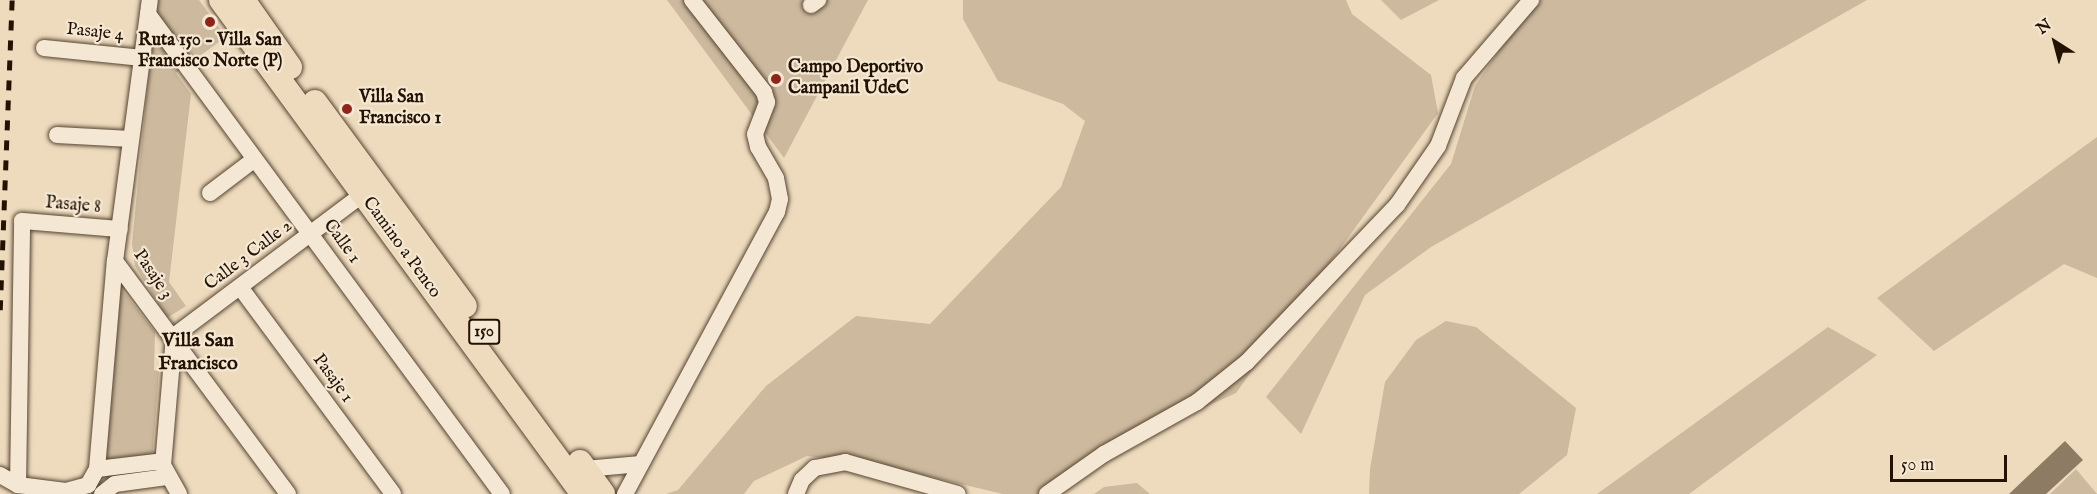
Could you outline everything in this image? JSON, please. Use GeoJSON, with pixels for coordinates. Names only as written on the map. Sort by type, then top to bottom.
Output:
{"type":"FeatureCollection","features":[{"type":"Feature","properties":{"kind":"highway","name":"Camino a Penco"},"geometry":{"type":"LineString","coordinates":[[221,0],[583,494]]}},
{"type":"Feature","properties":{"kind":"highway","name":"Camino a Penco"},"geometry":{"type":"LineString","coordinates":[[243,0],[603,494]]}},
{"type":"Feature","properties":{"kind":"street"},"geometry":{"type":"LineString","coordinates":[[625,494],[777,212],[780,199],[776,178],[758,147],[755,134],[767,102],[764,92],[692,0]]}},
{"type":"Feature","properties":{"kind":"street"},"geometry":{"type":"LineString","coordinates":[[1047,494],[1104,454],[1197,402],[1247,362],[1397,205],[1438,146],[1464,78],[1532,0]]}},
{"type":"Feature","properties":{"kind":"street","name":"Pasaje 3"},"geometry":{"type":"LineString","coordinates":[[149,7],[116,261],[288,494]]}},
{"type":"Feature","properties":{"kind":"street","name":"Calle 1"},"geometry":{"type":"LineString","coordinates":[[149,7],[255,159],[502,494]]}},
{"type":"Feature","properties":{"kind":"street","name":"Pasaje 4"},"geometry":{"type":"LineString","coordinates":[[44,48],[142,57]]}},
{"type":"Feature","properties":{"kind":"street"},"geometry":{"type":"LineString","coordinates":[[57,135],[131,139]]}},
{"type":"Feature","properties":{"kind":"street"},"geometry":{"type":"LineString","coordinates":[[210,193],[255,159]]}},
{"type":"Feature","properties":{"kind":"street","name":"Calle 3 Calle 2"},"geometry":{"type":"LineString","coordinates":[[173,338],[362,195]]}},
{"type":"Feature","properties":{"kind":"street","name":"Pasaje 8"},"geometry":{"type":"LineString","coordinates":[[18,485],[22,221],[120,229]]}},
{"type":"Feature","properties":{"kind":"street"},"geometry":{"type":"LineString","coordinates":[[0,475],[18,485],[78,490],[88,485],[97,469],[116,261]]}},
{"type":"Feature","properties":{"kind":"street","name":"Pasaje 1"},"geometry":{"type":"LineString","coordinates":[[240,287],[393,494]]}},
{"type":"Feature","properties":{"kind":"street"},"geometry":{"type":"LineString","coordinates":[[173,338],[165,469],[179,494]]}},
{"type":"Feature","properties":{"kind":"street"},"geometry":{"type":"LineString","coordinates":[[796,494],[802,480],[815,468],[845,462],[958,494]]}},
{"type":"Feature","properties":{"kind":"street"},"geometry":{"type":"LineString","coordinates":[[585,469],[641,464]]}},
{"type":"Feature","properties":{"kind":"street"},"geometry":{"type":"LineString","coordinates":[[97,469],[165,469]]}},
{"type":"Feature","properties":{"kind":"street"},"geometry":{"type":"LineString","coordinates":[[102,494],[115,484],[165,469]]}},
{"type":"Feature","properties":{"kind":"shaded area"},"geometry":{"type":"Polygon","coordinates":[[[156,0],[199,0],[226,37],[176,73],[191,94],[169,282],[186,306],[167,318],[135,266],[132,243],[156,0]]]}},
{"type":"Feature","properties":{"kind":"shaded area","name":"Campo Deportivo Campanil UdeC"},"geometry":{"type":"Polygon","coordinates":[[[667,0],[868,0],[784,158],[667,0]]]}},
{"type":"Feature","properties":{"kind":"shaded area"},"geometry":{"type":"Polygon","coordinates":[[[963,0],[1346,0],[1352,14],[1431,75],[1438,113],[1236,393],[1122,445],[1046,494],[1003,494],[877,464],[807,456],[754,481],[744,494],[666,494],[678,490],[766,386],[856,316],[930,324],[1061,187],[1085,121],[1063,104],[998,81],[963,19],[963,0]]]}},
{"type":"Feature","properties":{"kind":"shaded area"},"geometry":{"type":"Polygon","coordinates":[[[1381,0],[1439,0],[1401,20],[1381,0]]]}},
{"type":"Feature","properties":{"kind":"shaded area"},"geometry":{"type":"Polygon","coordinates":[[[1533,0],[1867,0],[1431,247],[1365,295],[1301,434],[1266,397],[1451,164],[1475,86],[1533,0]]]}},
{"type":"Feature","properties":{"kind":"shaded area"},"geometry":{"type":"Polygon","coordinates":[[[2097,137],[2097,278],[2064,264],[1934,351],[1877,298],[2097,137]]]}},
{"type":"Feature","properties":{"kind":"shaded area"},"geometry":{"type":"Polygon","coordinates":[[[119,286],[155,332],[154,370],[159,371],[152,460],[94,462],[119,286]]]}},
{"type":"Feature","properties":{"kind":"shaded area"},"geometry":{"type":"Polygon","coordinates":[[[1446,321],[1476,327],[1576,408],[1567,455],[1519,494],[1369,494],[1370,469],[1385,382],[1416,340],[1446,321]]]}},
{"type":"Feature","properties":{"kind":"shaded area"},"geometry":{"type":"Polygon","coordinates":[[[1828,327],[1877,355],[1689,494],[1597,494],[1828,327]]]}},
{"type":"Feature","properties":{"kind":"shaded area"},"geometry":{"type":"Polygon","coordinates":[[[2076,469],[2097,494],[2050,494],[2076,469]]]}},
{"type":"Feature","properties":{"kind":"shaded area"},"geometry":{"type":"Polygon","coordinates":[[[1137,483],[1150,494],[1094,494],[1104,487],[1137,483]]]}},
{"type":"Feature","properties":{"kind":"building"},"geometry":{"type":"Polygon","coordinates":[[[2065,441],[2083,460],[2046,494],[2009,494],[2065,441]]]}},
{"type":"Feature","properties":{"kind":"railway"},"geometry":{"type":"LineString","coordinates":[[0,310],[12,0]]}},
{"type":"Feature","properties":{"kind":"place","name":"Ruta 150 - Villa San Francisco Norte (P)"},"geometry":{"type":"Point","coordinates":[210,22]}},
{"type":"Feature","properties":{"kind":"place","name":"Campo Deportivo Campanil UdeC"},"geometry":{"type":"Point","coordinates":[776,79]}},
{"type":"Feature","properties":{"kind":"place","name":"Villa San Francisco 1"},"geometry":{"type":"Point","coordinates":[347,109]}},
{"type":"Feature","properties":{"kind":"district","name":"Villa San Francisco"},"geometry":{"type":"Point","coordinates":[198,352]}}]}
